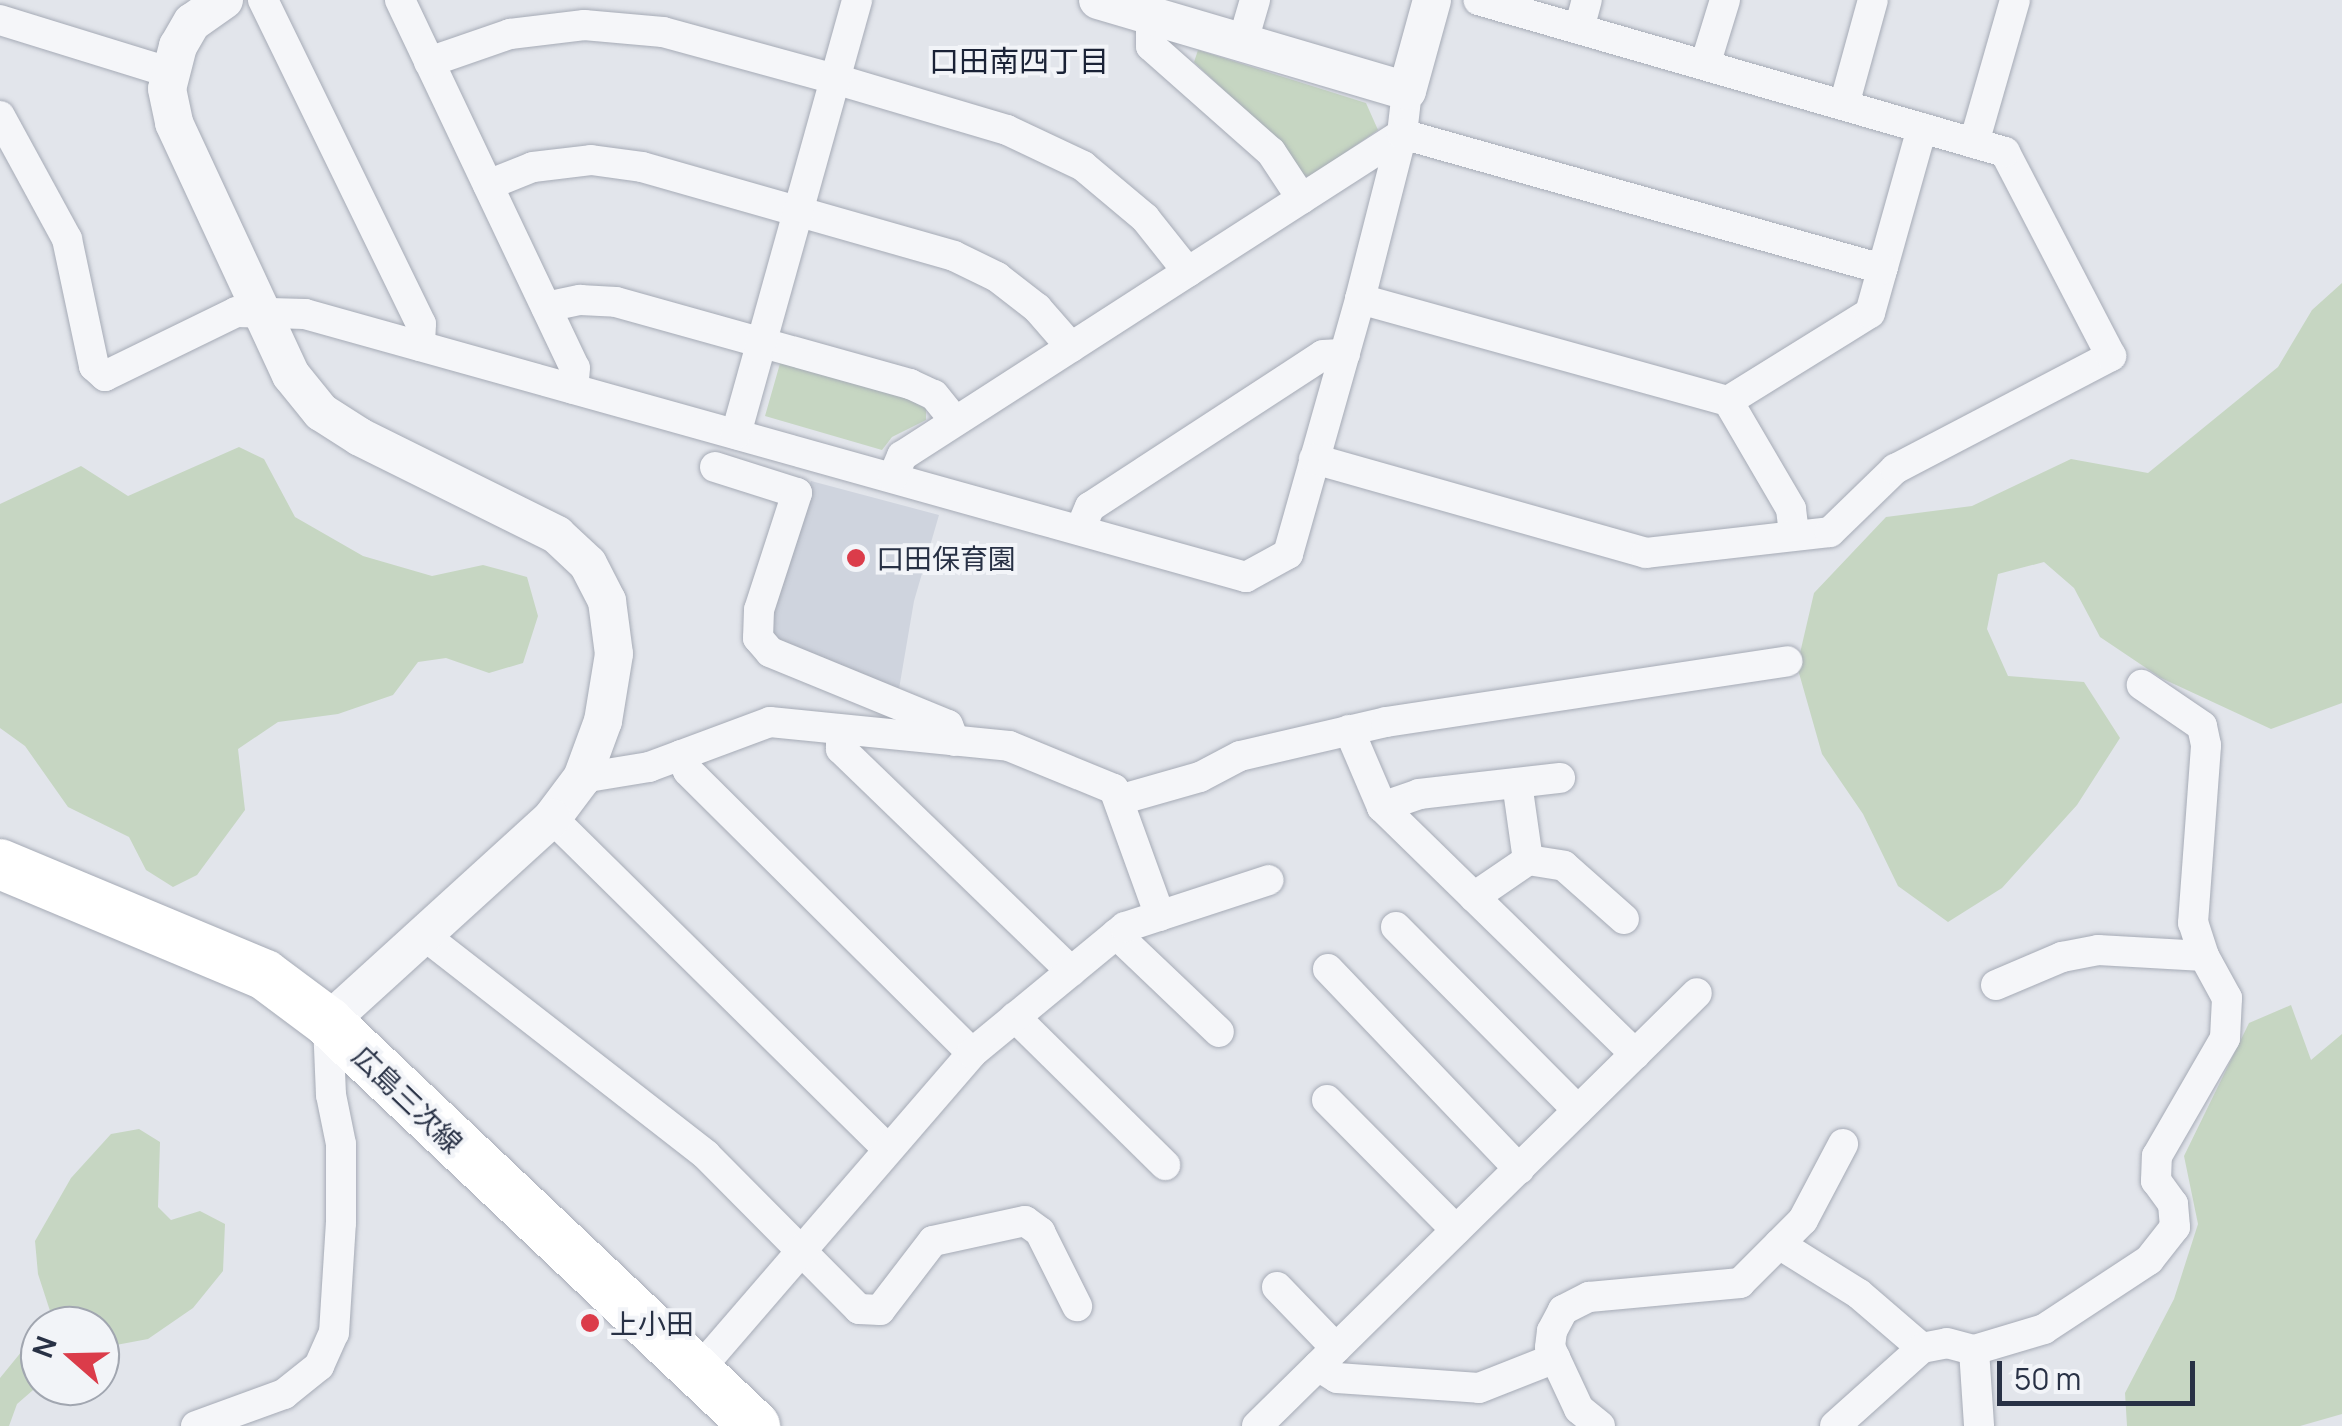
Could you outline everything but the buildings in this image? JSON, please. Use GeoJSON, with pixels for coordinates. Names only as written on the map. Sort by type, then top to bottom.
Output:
{"type":"FeatureCollection","features":[{"type":"Feature","properties":{"kind":"main road","name":"広島三次線"},"geometry":{"type":"LineString","coordinates":[[0,864],[265,975],[328,1022],[755,1426]]}},
{"type":"Feature","properties":{"kind":"street"},"geometry":{"type":"LineString","coordinates":[[196,1426],[284,1394],[319,1366],[334,1333],[341,1144],[331,1096],[328,1022],[552,818],[582,778],[603,721],[614,654],[607,601],[588,564],[557,535],[360,437],[322,412],[292,375],[174,124],[168,89],[178,46],[192,22],[224,0]]}},
{"type":"Feature","properties":{"kind":"street"},"geometry":{"type":"LineString","coordinates":[[263,0],[420,324],[420,346]]}},
{"type":"Feature","properties":{"kind":"street"},"geometry":{"type":"LineString","coordinates":[[400,0],[575,368],[573,389]]}},
{"type":"Feature","properties":{"kind":"street"},"geometry":{"type":"LineString","coordinates":[[736,434],[857,0]]}},
{"type":"Feature","properties":{"kind":"street"},"geometry":{"type":"LineString","coordinates":[[1098,0],[1407,91]]}},
{"type":"Feature","properties":{"kind":"street"},"geometry":{"type":"LineString","coordinates":[[1243,41],[1255,0]]}},
{"type":"Feature","properties":{"kind":"street"},"geometry":{"type":"LineString","coordinates":[[0,116],[66,239],[94,366],[105,376],[236,312],[305,314],[1246,576],[1288,554],[1360,299],[1402,134],[1407,91],[1432,0]]}},
{"type":"Feature","properties":{"kind":"street"},"geometry":{"type":"LineString","coordinates":[[1314,459],[1646,553],[1794,533],[1830,532],[1895,469],[2112,356],[2005,152],[1705,65],[1583,14],[1478,0]]}},
{"type":"Feature","properties":{"kind":"street"},"geometry":{"type":"LineString","coordinates":[[1705,65],[1725,0]]}},
{"type":"Feature","properties":{"kind":"street"},"geometry":{"type":"LineString","coordinates":[[1844,105],[1873,0]]}},
{"type":"Feature","properties":{"kind":"street"},"geometry":{"type":"LineString","coordinates":[[1974,143],[2015,0]]}},
{"type":"Feature","properties":{"kind":"street"},"geometry":{"type":"LineString","coordinates":[[1150,15],[1151,46],[1271,152],[1302,199]]}},
{"type":"Feature","properties":{"kind":"street"},"geometry":{"type":"LineString","coordinates":[[0,20],[171,73]]}},
{"type":"Feature","properties":{"kind":"street"},"geometry":{"type":"LineString","coordinates":[[429,62],[510,34],[584,25],[664,32],[1007,130],[1083,166],[1144,218],[1188,272]]}},
{"type":"Feature","properties":{"kind":"street"},"geometry":{"type":"LineString","coordinates":[[1728,401],[1870,313],[1922,128]]}},
{"type":"Feature","properties":{"kind":"street"},"geometry":{"type":"LineString","coordinates":[[893,477],[902,456],[1402,134],[1882,269]]}},
{"type":"Feature","properties":{"kind":"street"},"geometry":{"type":"LineString","coordinates":[[488,186],[533,167],[591,160],[642,167],[954,256],[997,277],[1038,308],[1071,347]]}},
{"type":"Feature","properties":{"kind":"street"},"geometry":{"type":"LineString","coordinates":[[1360,299],[1728,401],[1790,509],[1794,533]]}},
{"type":"Feature","properties":{"kind":"street"},"geometry":{"type":"LineString","coordinates":[[546,308],[580,300],[616,302],[762,342],[910,384],[934,395],[956,421]]}},
{"type":"Feature","properties":{"kind":"street"},"geometry":{"type":"LineString","coordinates":[[1080,530],[1090,507],[1323,355],[1345,354]]}},
{"type":"Feature","properties":{"kind":"street"},"geometry":{"type":"LineString","coordinates":[[715,467],[797,493],[758,610],[758,638],[770,652],[948,724],[954,740]]}},
{"type":"Feature","properties":{"kind":"street"},"geometry":{"type":"LineString","coordinates":[[1119,800],[1200,777],[1240,756],[1350,730],[1787,661]]}},
{"type":"Feature","properties":{"kind":"street"},"geometry":{"type":"LineString","coordinates":[[1842,1424],[1922,1348],[1948,1343],[1974,1350],[2044,1329],[2149,1260],[2176,1226],[2174,1204],[2156,1182],[2157,1156],[2225,1038],[2227,998],[2204,956],[2193,924],[2206,745],[2202,726],[2142,685]]}},
{"type":"Feature","properties":{"kind":"street"},"geometry":{"type":"LineString","coordinates":[[582,778],[649,766],[770,722],[1009,746],[1114,789],[1160,916]]}},
{"type":"Feature","properties":{"kind":"street"},"geometry":{"type":"LineString","coordinates":[[841,730],[841,749],[1071,971]]}},
{"type":"Feature","properties":{"kind":"street"},"geometry":{"type":"LineString","coordinates":[[1350,730],[1382,807],[1635,1054]]}},
{"type":"Feature","properties":{"kind":"street"},"geometry":{"type":"LineString","coordinates":[[681,755],[688,771],[972,1053]]}},
{"type":"Feature","properties":{"kind":"street"},"geometry":{"type":"LineString","coordinates":[[1382,807],[1419,794],[1560,778]]}},
{"type":"Feature","properties":{"kind":"street"},"geometry":{"type":"LineString","coordinates":[[1518,783],[1528,860]]}},
{"type":"Feature","properties":{"kind":"street"},"geometry":{"type":"LineString","coordinates":[[552,818],[888,1149]]}},
{"type":"Feature","properties":{"kind":"street"},"geometry":{"type":"LineString","coordinates":[[1474,898],[1528,860],[1564,866],[1624,919]]}},
{"type":"Feature","properties":{"kind":"street"},"geometry":{"type":"LineString","coordinates":[[696,1373],[972,1053],[1015,1016],[1116,934],[1269,880]]}},
{"type":"Feature","properties":{"kind":"street"},"geometry":{"type":"LineString","coordinates":[[1396,927],[1578,1110]]}},
{"type":"Feature","properties":{"kind":"street"},"geometry":{"type":"LineString","coordinates":[[1116,934],[1218,1032]]}},
{"type":"Feature","properties":{"kind":"street"},"geometry":{"type":"LineString","coordinates":[[425,936],[706,1155],[859,1309],[880,1310],[933,1242],[1025,1220],[1040,1232],[1077,1306]]}},
{"type":"Feature","properties":{"kind":"street"},"geometry":{"type":"LineString","coordinates":[[1996,986],[2062,957],[2098,950],[2204,956]]}},
{"type":"Feature","properties":{"kind":"street"},"geometry":{"type":"LineString","coordinates":[[1328,969],[1519,1168]]}},
{"type":"Feature","properties":{"kind":"street"},"geometry":{"type":"LineString","coordinates":[[1258,1426],[1697,993]]}},
{"type":"Feature","properties":{"kind":"street"},"geometry":{"type":"LineString","coordinates":[[1015,1016],[1165,1165]]}},
{"type":"Feature","properties":{"kind":"street"},"geometry":{"type":"LineString","coordinates":[[1328,1100],[1456,1230]]}},
{"type":"Feature","properties":{"kind":"street"},"geometry":{"type":"LineString","coordinates":[[1600,1426],[1579,1408],[1550,1348],[1552,1331],[1563,1310],[1590,1297],[1740,1283],[1803,1220],[1843,1144]]}},
{"type":"Feature","properties":{"kind":"street"},"geometry":{"type":"LineString","coordinates":[[1779,1244],[1860,1294],[1922,1348]]}},
{"type":"Feature","properties":{"kind":"street"},"geometry":{"type":"LineString","coordinates":[[1277,1287],[1327,1357],[1337,1378],[1478,1388],[1554,1358]]}},
{"type":"Feature","properties":{"kind":"street"},"geometry":{"type":"LineString","coordinates":[[1974,1350],[1979,1426]]}},
{"type":"Feature","properties":{"kind":"shaded area","name":"口田保育園"},"geometry":{"type":"Polygon","coordinates":[[[811,481],[939,515],[914,601],[899,689],[775,640],[767,626],[768,607],[811,481]]]}},
{"type":"Feature","properties":{"kind":"green space"},"geometry":{"type":"Polygon","coordinates":[[[1198,50],[1366,103],[1378,130],[1310,177],[1298,174],[1263,127],[1194,62],[1198,50]]]}},
{"type":"Feature","properties":{"kind":"green space"},"geometry":{"type":"Polygon","coordinates":[[[2342,283],[2342,703],[2271,729],[2161,678],[2100,637],[2074,588],[2044,562],[1998,574],[1987,629],[2008,676],[2084,682],[2120,738],[2077,805],[2002,888],[1948,922],[1898,886],[1863,814],[1822,754],[1797,666],[1814,593],[1886,517],[1972,506],[2071,459],[2148,473],[2278,367],[2312,310],[2342,283]]]}},
{"type":"Feature","properties":{"kind":"green space"},"geometry":{"type":"Polygon","coordinates":[[[781,360],[896,391],[926,409],[926,420],[892,437],[882,450],[765,416],[781,360]]]}},
{"type":"Feature","properties":{"kind":"green space"},"geometry":{"type":"Polygon","coordinates":[[[239,447],[264,459],[295,517],[363,556],[432,576],[483,565],[527,577],[538,616],[523,663],[489,673],[446,658],[418,662],[393,695],[338,714],[278,722],[238,749],[245,810],[197,875],[173,887],[146,870],[129,837],[68,807],[25,746],[0,728],[0,504],[81,466],[128,496],[239,447]]]}},
{"type":"Feature","properties":{"kind":"green space"},"geometry":{"type":"Polygon","coordinates":[[[2291,1005],[2311,1060],[2342,1034],[2342,1414],[2300,1426],[2127,1426],[2125,1393],[2174,1299],[2198,1224],[2184,1156],[2249,1023],[2291,1005]]]}},
{"type":"Feature","properties":{"kind":"green space"},"geometry":{"type":"Polygon","coordinates":[[[139,1129],[160,1142],[158,1207],[171,1220],[200,1211],[225,1224],[223,1271],[193,1308],[148,1339],[120,1344],[120,1306],[48,1306],[38,1274],[35,1241],[71,1178],[111,1134],[139,1129]]]}},
{"type":"Feature","properties":{"kind":"green space"},"geometry":{"type":"Polygon","coordinates":[[[20,1354],[20,1401],[9,1426],[0,1426],[0,1378],[20,1354]]]}},
{"type":"Feature","properties":{"kind":"place","name":"口田保育園"},"geometry":{"type":"Point","coordinates":[856,558]}},
{"type":"Feature","properties":{"kind":"place","name":"上小田"},"geometry":{"type":"Point","coordinates":[590,1323]}},
{"type":"Feature","properties":{"kind":"district","name":"口田南四丁目"},"geometry":{"type":"Point","coordinates":[1019,61]}}]}
